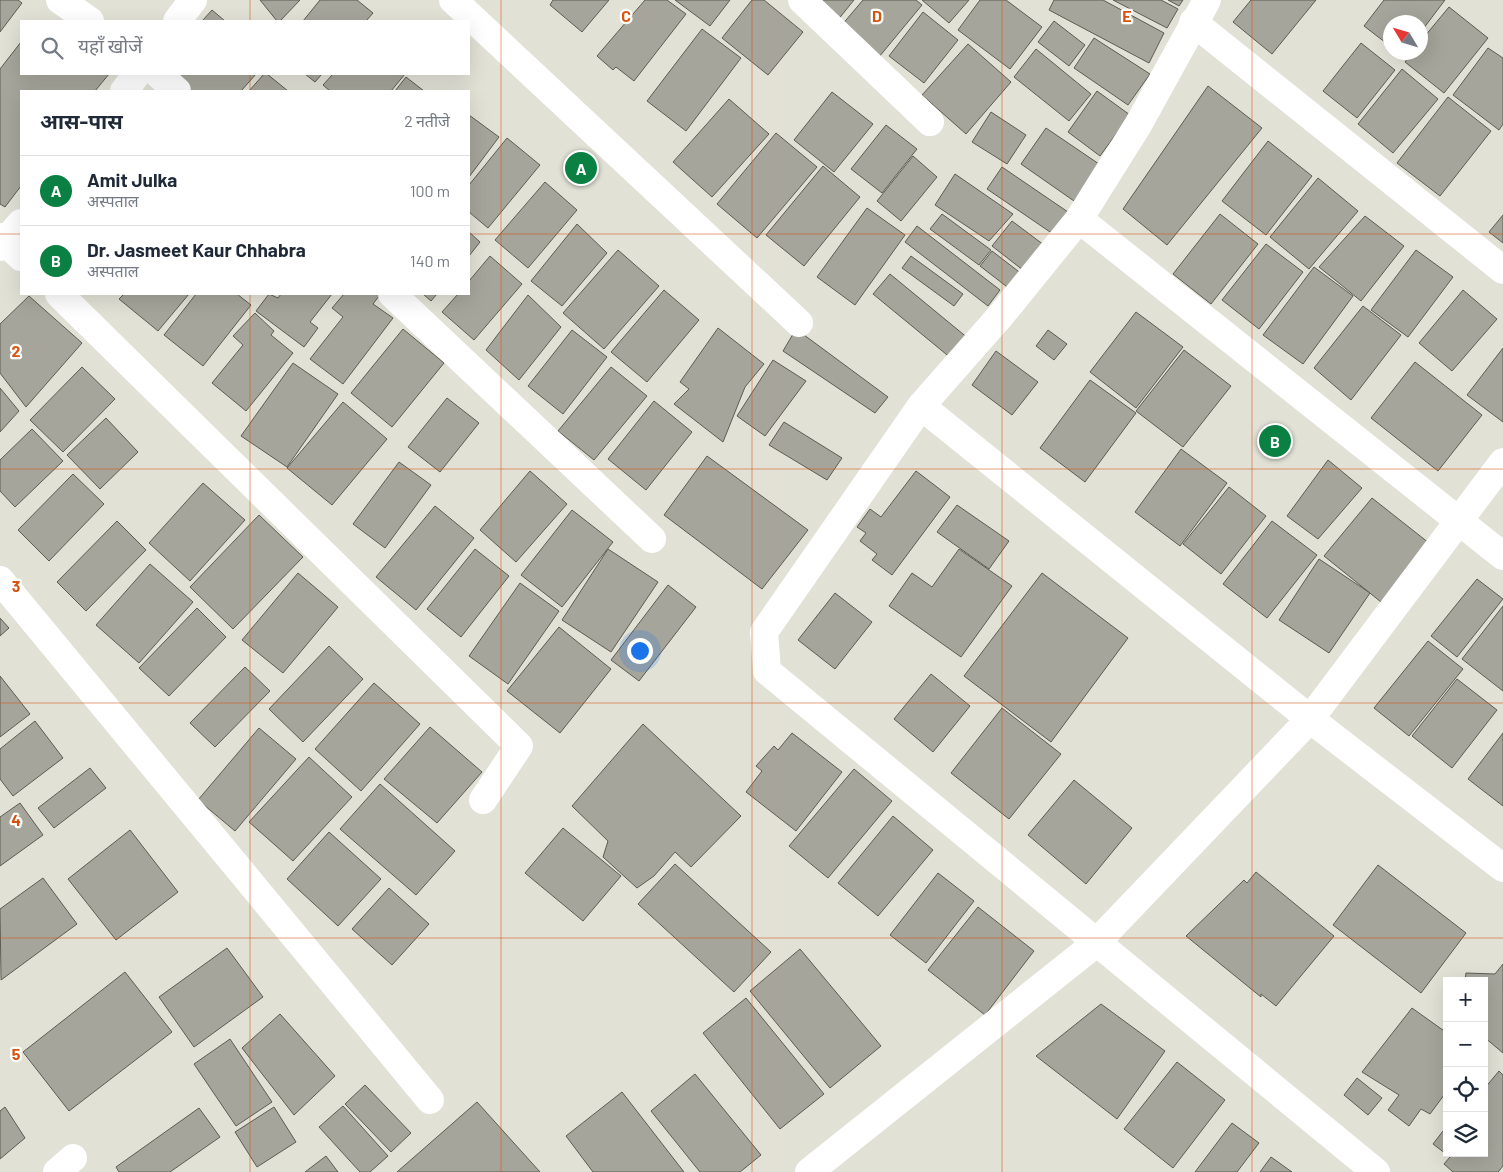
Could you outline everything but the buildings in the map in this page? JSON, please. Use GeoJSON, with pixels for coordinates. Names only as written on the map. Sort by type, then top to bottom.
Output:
{"type":"FeatureCollection","features":[{"type":"Feature","properties":{"kind":"street"},"geometry":{"type":"LineString","coordinates":[[60,0],[89,20]]}},
{"type":"Feature","properties":{"kind":"street"},"geometry":{"type":"LineString","coordinates":[[178,20],[193,0]]}},
{"type":"Feature","properties":{"kind":"street"},"geometry":{"type":"LineString","coordinates":[[453,0],[799,323]]}},
{"type":"Feature","properties":{"kind":"street"},"geometry":{"type":"LineString","coordinates":[[802,0],[930,122]]}},
{"type":"Feature","properties":{"kind":"street"},"geometry":{"type":"LineString","coordinates":[[1376,1172],[1095,944],[767,671],[764,632],[922,406],[1002,314],[1079,219],[1138,125],[1200,11],[1503,270]]}},
{"type":"Feature","properties":{"kind":"street"},"geometry":{"type":"LineString","coordinates":[[125,90],[137,75]]}},
{"type":"Feature","properties":{"kind":"street"},"geometry":{"type":"LineString","coordinates":[[159,75],[176,90]]}},
{"type":"Feature","properties":{"kind":"street"},"geometry":{"type":"LineString","coordinates":[[1079,219],[1503,556]]}},
{"type":"Feature","properties":{"kind":"street"},"geometry":{"type":"LineString","coordinates":[[60,295],[519,746],[483,800]]}},
{"type":"Feature","properties":{"kind":"street"},"geometry":{"type":"LineString","coordinates":[[393,295],[652,539]]}},
{"type":"Feature","properties":{"kind":"street"},"geometry":{"type":"LineString","coordinates":[[922,406],[1310,718],[1503,868]]}},
{"type":"Feature","properties":{"kind":"street"},"geometry":{"type":"LineString","coordinates":[[809,1172],[1095,944],[1310,718],[1503,462]]}},
{"type":"Feature","properties":{"kind":"street"},"geometry":{"type":"LineString","coordinates":[[0,580],[430,1100]]}},
{"type":"Feature","properties":{"kind":"place","name":"Amit Julka"},"geometry":{"type":"Point","coordinates":[581,168]}},
{"type":"Feature","properties":{"kind":"place","name":"Dr. Jasmeet Kaur Chhabra"},"geometry":{"type":"Point","coordinates":[1275,441]}}]}
